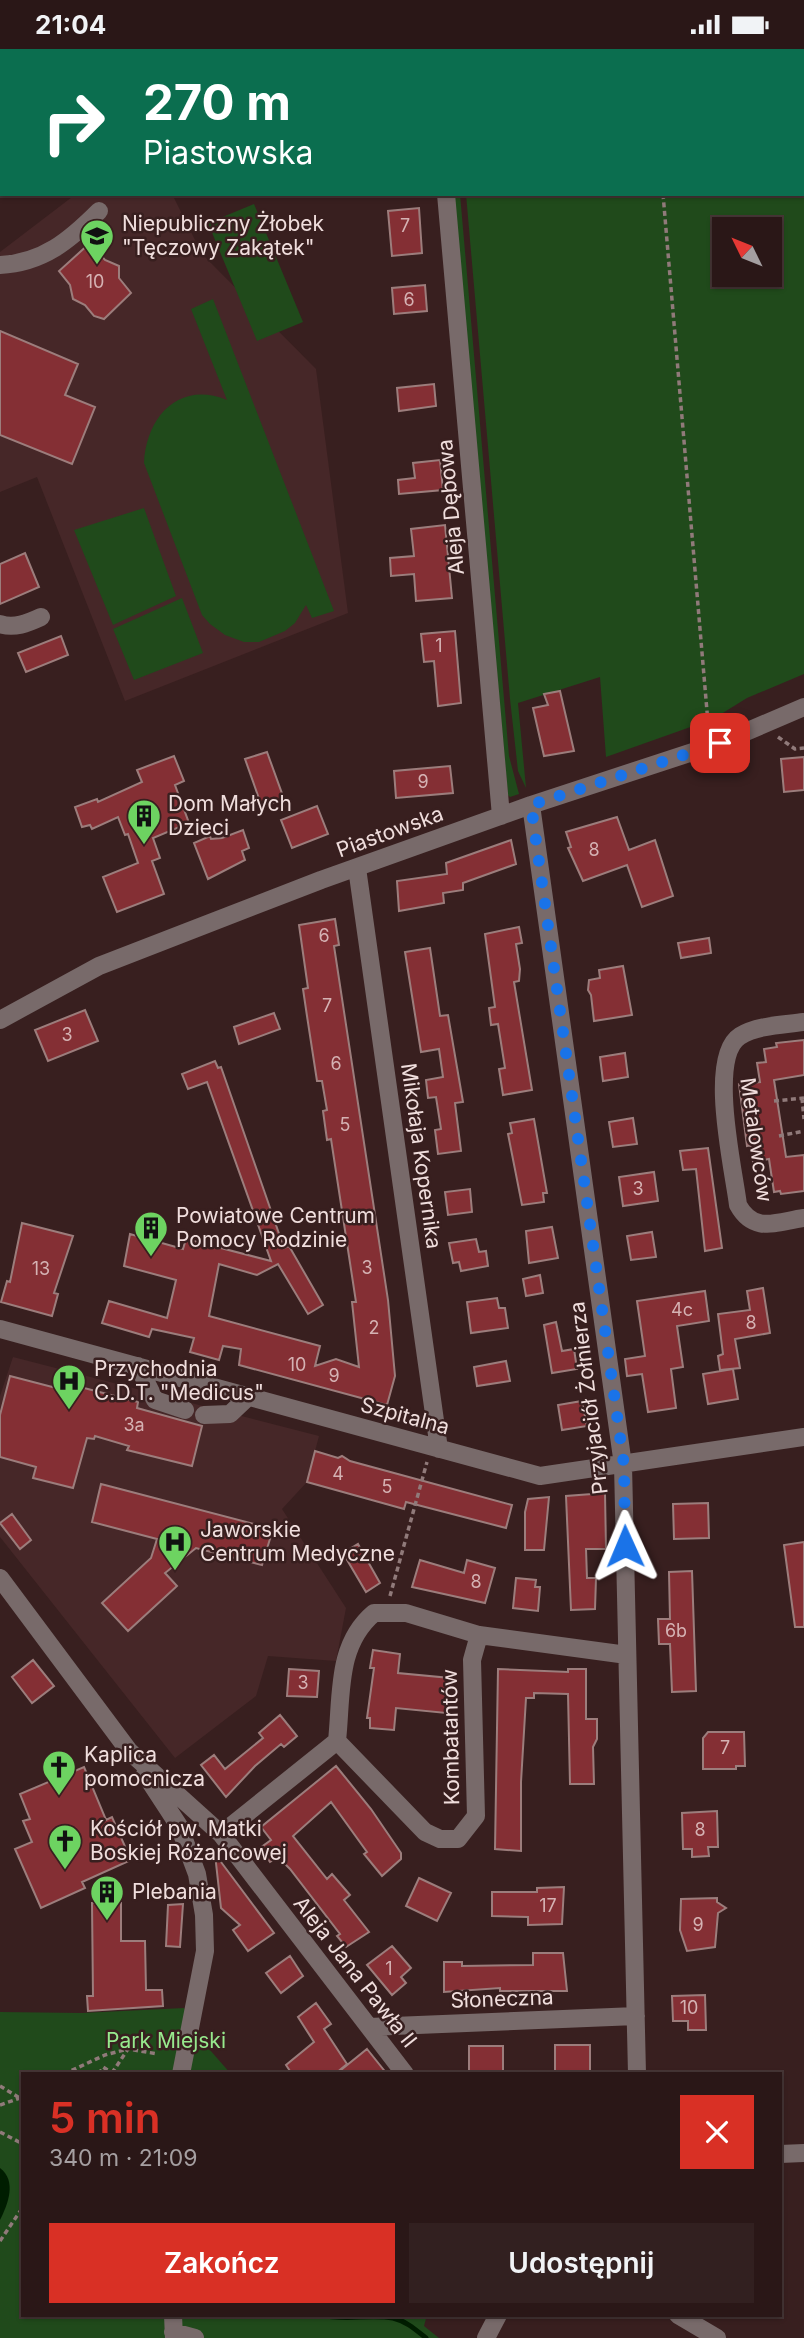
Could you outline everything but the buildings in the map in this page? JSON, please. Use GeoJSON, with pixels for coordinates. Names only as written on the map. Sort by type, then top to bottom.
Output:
{"type":"FeatureCollection","features":[{"type":"Feature","properties":{"kind":"street","name":"Aleja Dębowa"},"geometry":{"type":"LineString","coordinates":[[446,196],[501,816]]}},
{"type":"Feature","properties":{"kind":"street"},"geometry":{"type":"LineString","coordinates":[[0,265],[39,258],[68,240],[99,211]]}},
{"type":"Feature","properties":{"kind":"street"},"geometry":{"type":"LineString","coordinates":[[0,624],[24,624],[41,617]]}},
{"type":"Feature","properties":{"kind":"street","name":"Piastowska"},"geometry":{"type":"LineString","coordinates":[[0,1020],[99,966],[531,805],[720,743],[804,707]]}},
{"type":"Feature","properties":{"kind":"street","name":"Przyjaciół Żołnierza"},"geometry":{"type":"LineString","coordinates":[[531,805],[624,1465],[637,2072]]}},
{"type":"Feature","properties":{"kind":"street","name":"Mikołaja Kopernika"},"geometry":{"type":"LineString","coordinates":[[357,868],[434,1448]]}},
{"type":"Feature","properties":{"kind":"street","name":"Metalowców"},"geometry":{"type":"LineString","coordinates":[[804,1023],[752,1030],[737,1037],[727,1058],[723,1083],[738,1205],[743,1215],[749,1221],[760,1224],[804,1218]]}},
{"type":"Feature","properties":{"kind":"street","name":"Szpitalna"},"geometry":{"type":"LineString","coordinates":[[0,1329],[540,1476],[804,1437]]}},
{"type":"Feature","properties":{"kind":"street"},"geometry":{"type":"LineString","coordinates":[[138,1366],[155,1399],[185,1410]]}},
{"type":"Feature","properties":{"kind":"street"},"geometry":{"type":"LineString","coordinates":[[204,1415],[230,1414],[248,1397]]}},
{"type":"Feature","properties":{"kind":"street","name":"Aleja Jana Pawła II"},"geometry":{"type":"LineString","coordinates":[[0,1578],[130,1751],[220,1835],[403,2072]]}},
{"type":"Feature","properties":{"kind":"street"},"geometry":{"type":"LineString","coordinates":[[220,1835],[337,1741],[346,1653],[354,1633],[374,1613],[406,1613],[479,1635],[627,1655]]}},
{"type":"Feature","properties":{"kind":"street","name":"Kombatantów"},"geometry":{"type":"LineString","coordinates":[[337,1741],[425,1832],[440,1839],[458,1839],[476,1815],[472,1660],[479,1635]]}},
{"type":"Feature","properties":{"kind":"street"},"geometry":{"type":"LineString","coordinates":[[130,1751],[179,1826],[197,1874],[204,1915],[205,1951],[181,2072]]}},
{"type":"Feature","properties":{"kind":"street","name":"Słoneczna"},"geometry":{"type":"LineString","coordinates":[[369,2027],[635,2016]]}},
{"type":"Feature","properties":{"kind":"street"},"geometry":{"type":"LineString","coordinates":[[782,2154],[804,2153]]}},
{"type":"Feature","properties":{"kind":"street"},"geometry":{"type":"LineString","coordinates":[[486,2338],[498,2317]]}},
{"type":"Feature","properties":{"kind":"street"},"geometry":{"type":"LineString","coordinates":[[681,2317],[717,2338]]}},
{"type":"Feature","properties":{"kind":"street"},"geometry":{"type":"LineString","coordinates":[[173,2329],[195,2338]]}},
{"type":"Feature","properties":{"kind":"path"},"geometry":{"type":"LineString","coordinates":[[663,196],[708,723],[720,743]]}},
{"type":"Feature","properties":{"kind":"path"},"geometry":{"type":"LineString","coordinates":[[776,736],[795,749],[804,748]]}},
{"type":"Feature","properties":{"kind":"path"},"geometry":{"type":"LineString","coordinates":[[774,1101],[803,1098],[804,1119]]}},
{"type":"Feature","properties":{"kind":"path"},"geometry":{"type":"LineString","coordinates":[[779,1136],[804,1132]]}},
{"type":"Feature","properties":{"kind":"path"},"geometry":{"type":"LineString","coordinates":[[385,1612],[434,1448]]}},
{"type":"Feature","properties":{"kind":"path"},"geometry":{"type":"LineString","coordinates":[[68,2072],[105,2055],[128,2049],[158,2053]]}},
{"type":"Feature","properties":{"kind":"path"},"geometry":{"type":"LineString","coordinates":[[113,2072],[128,2049]]}},
{"type":"Feature","properties":{"kind":"path"},"geometry":{"type":"LineString","coordinates":[[0,2087],[21,2098]]}},
{"type":"Feature","properties":{"kind":"path"},"geometry":{"type":"LineString","coordinates":[[0,2105],[21,2098]]}},
{"type":"Feature","properties":{"kind":"path"},"geometry":{"type":"LineString","coordinates":[[0,2132],[21,2143]]}},
{"type":"Feature","properties":{"kind":"path"},"geometry":{"type":"LineString","coordinates":[[0,2241],[21,2210]]}},
{"type":"Feature","properties":{"kind":"shaded area"},"geometry":{"type":"Polygon","coordinates":[[[73,196],[173,196],[202,254],[316,369],[348,613],[125,701],[37,477],[0,492],[0,252],[73,196]]]}},
{"type":"Feature","properties":{"kind":"shaded area","name":"Jaworskie Centrum Medyczne"},"geometry":{"type":"Polygon","coordinates":[[[13,1357],[319,1436],[307,1482],[282,1509],[346,1608],[336,1661],[268,1656],[256,1696],[175,1758],[0,1537],[0,1396],[13,1357]]]}},
{"type":"Feature","properties":{"kind":"shaded area"},"geometry":{"type":"Polygon","coordinates":[[[0,2168],[10,2186],[0,2220],[0,2168]]]}},
{"type":"Feature","properties":{"kind":"green space"},"geometry":{"type":"Polygon","coordinates":[[[453,196],[460,196],[509,756],[519,794],[510,797],[453,196]]]}},
{"type":"Feature","properties":{"kind":"green space"},"geometry":{"type":"Polygon","coordinates":[[[466,196],[804,196],[804,674],[747,698],[713,719],[606,757],[600,677],[518,703],[526,788],[518,771],[466,196]]]}},
{"type":"Feature","properties":{"kind":"green space"},"geometry":{"type":"Polygon","coordinates":[[[254,204],[303,322],[257,341],[208,223],[254,204]]]}},
{"type":"Feature","properties":{"kind":"green space"},"geometry":{"type":"Polygon","coordinates":[[[213,299],[334,611],[312,618],[306,605],[295,623],[285,631],[259,642],[244,642],[225,635],[202,615],[144,463],[151,431],[168,407],[180,399],[194,395],[210,395],[227,400],[191,309],[213,299]]]}},
{"type":"Feature","properties":{"kind":"green space"},"geometry":{"type":"Polygon","coordinates":[[[144,508],[176,596],[113,625],[74,530],[144,508]]]}},
{"type":"Feature","properties":{"kind":"green space"},"geometry":{"type":"Polygon","coordinates":[[[182,598],[203,653],[134,680],[113,629],[182,598]]]}},
{"type":"Feature","properties":{"kind":"green space","name":"Park Miejski"},"geometry":{"type":"Polygon","coordinates":[[[184,2008],[210,2050],[229,2072],[21,2072],[21,2317],[426,2317],[424,2326],[439,2338],[0,2338],[0,2012],[82,2013],[184,2008]]]}},
{"type":"Feature","properties":{"kind":"waterway"},"geometry":{"type":"LineString","coordinates":[[339,2317],[375,2317]]}},
{"type":"Feature","properties":{"kind":"waterway"},"geometry":{"type":"LineString","coordinates":[[375,2317],[393,2318],[407,2324],[426,2338]]}},
{"type":"Feature","properties":{"kind":"place","name":"Niepubliczny Żłobek \"Tęczowy Zakątek\""},"geometry":{"type":"Point","coordinates":[97,266]}},
{"type":"Feature","properties":{"kind":"place","name":"Dom Małych Dzieci"},"geometry":{"type":"Point","coordinates":[144,846]}},
{"type":"Feature","properties":{"kind":"place","name":"Powiatowe Centrum Pomocy Rodzinie"},"geometry":{"type":"Point","coordinates":[151,1258]}},
{"type":"Feature","properties":{"kind":"place","name":"Przychodnia C.D.T. \"Medicus\""},"geometry":{"type":"Point","coordinates":[69,1411]}},
{"type":"Feature","properties":{"kind":"place","name":"Jaworskie Centrum Medyczne"},"geometry":{"type":"Point","coordinates":[175,1572]}},
{"type":"Feature","properties":{"kind":"place","name":"Kaplica pomocnicza"},"geometry":{"type":"Point","coordinates":[59,1797]}},
{"type":"Feature","properties":{"kind":"place","name":"Kościół pw. Matki Boskiej Różańcowej"},"geometry":{"type":"Point","coordinates":[65,1871]}},
{"type":"Feature","properties":{"kind":"place","name":"Plebania"},"geometry":{"type":"Point","coordinates":[107,1922]}},
{"type":"Feature","properties":{"kind":"route"},"geometry":{"type":"LineString","coordinates":[[625,1546],[624,1465],[531,805],[720,743]]}}]}
